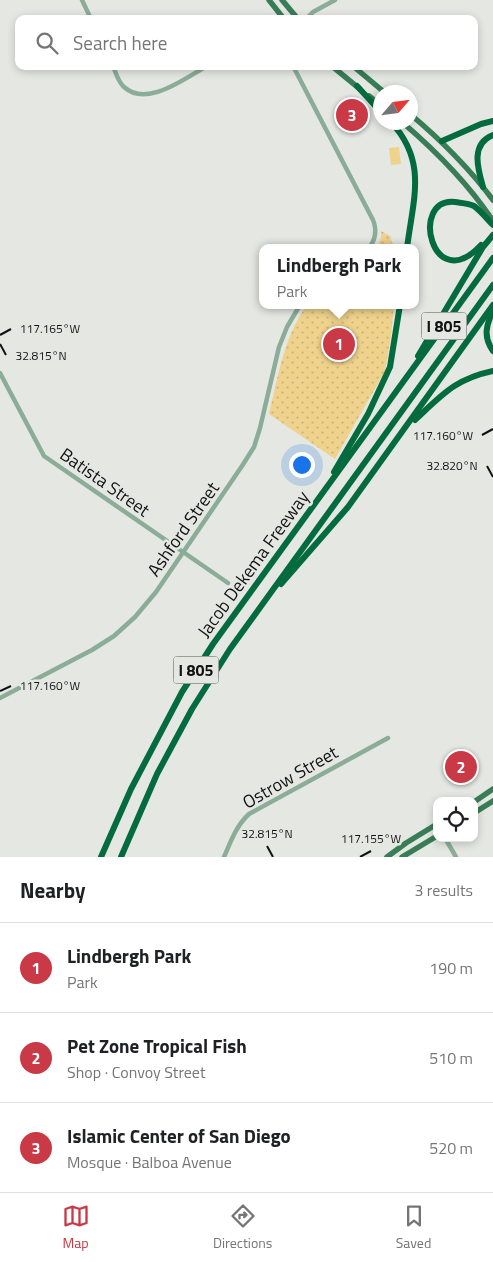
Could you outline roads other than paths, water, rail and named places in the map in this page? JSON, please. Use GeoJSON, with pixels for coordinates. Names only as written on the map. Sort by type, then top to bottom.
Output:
{"type":"FeatureCollection","features":[{"type":"Feature","properties":{"kind":"highway"},"geometry":{"type":"LineString","coordinates":[[357,86],[373,103]]}},
{"type":"Feature","properties":{"kind":"highway"},"geometry":{"type":"LineString","coordinates":[[442,141],[481,124],[493,122]]}},
{"type":"Feature","properties":{"kind":"highway"},"geometry":{"type":"LineString","coordinates":[[398,130],[412,153],[414,163],[415,185],[408,244]]}},
{"type":"Feature","properties":{"kind":"highway"},"geometry":{"type":"LineString","coordinates":[[483,187],[477,165],[478,148],[488,137],[493,135]]}},
{"type":"Feature","properties":{"kind":"highway"},"geometry":{"type":"LineString","coordinates":[[492,222],[469,204],[449,202],[436,208],[429,223],[430,239],[437,251],[446,260],[457,261],[470,256],[493,235]]}},
{"type":"Feature","properties":{"kind":"highway"},"geometry":{"type":"LineString","coordinates":[[395,393],[483,248],[493,235]]}},
{"type":"Feature","properties":{"kind":"highway","name":"Jacob Dekema Freeway"},"geometry":{"type":"LineString","coordinates":[[101,857],[131,789],[182,692],[213,644],[493,258]]}},
{"type":"Feature","properties":{"kind":"highway","name":"Jacob Dekema Freeway"},"geometry":{"type":"LineString","coordinates":[[121,857],[157,774],[192,709],[230,648],[493,286]]}},
{"type":"Feature","properties":{"kind":"highway"},"geometry":{"type":"LineString","coordinates":[[255,613],[348,507],[493,305]]}},
{"type":"Feature","properties":{"kind":"highway"},"geometry":{"type":"LineString","coordinates":[[318,500],[381,390],[390,368],[399,309]]}},
{"type":"Feature","properties":{"kind":"highway"},"geometry":{"type":"LineString","coordinates":[[493,311],[487,323],[486,335],[493,351]]}},
{"type":"Feature","properties":{"kind":"highway"},"geometry":{"type":"LineString","coordinates":[[406,428],[460,381],[493,371]]}},
{"type":"Feature","properties":{"kind":"main road"},"geometry":{"type":"LineString","coordinates":[[269,0],[281,15]]}},
{"type":"Feature","properties":{"kind":"main road"},"geometry":{"type":"LineString","coordinates":[[282,0],[295,15]]}},
{"type":"Feature","properties":{"kind":"main road"},"geometry":{"type":"LineString","coordinates":[[337,70],[373,99]]}},
{"type":"Feature","properties":{"kind":"main road"},"geometry":{"type":"LineString","coordinates":[[358,70],[376,85]]}},
{"type":"Feature","properties":{"kind":"main road"},"geometry":{"type":"LineString","coordinates":[[418,121],[442,141],[493,200]]}},
{"type":"Feature","properties":{"kind":"main road"},"geometry":{"type":"LineString","coordinates":[[411,130],[432,148],[458,176],[477,198],[492,222]]}},
{"type":"Feature","properties":{"kind":"main road"},"geometry":{"type":"LineString","coordinates":[[478,799],[493,789]]}},
{"type":"Feature","properties":{"kind":"main road"},"geometry":{"type":"LineString","coordinates":[[478,810],[493,801]]}},
{"type":"Feature","properties":{"kind":"main road"},"geometry":{"type":"LineString","coordinates":[[390,856],[433,827]]}},
{"type":"Feature","properties":{"kind":"main road"},"geometry":{"type":"LineString","coordinates":[[402,857],[433,838]]}},
{"type":"Feature","properties":{"kind":"street"},"geometry":{"type":"LineString","coordinates":[[82,0],[89,15]]}},
{"type":"Feature","properties":{"kind":"street"},"geometry":{"type":"LineString","coordinates":[[310,15],[335,0]]}},
{"type":"Feature","properties":{"kind":"street"},"geometry":{"type":"LineString","coordinates":[[114,70],[124,87],[136,94],[155,93],[199,70]]}},
{"type":"Feature","properties":{"kind":"street"},"geometry":{"type":"LineString","coordinates":[[295,70],[371,215],[376,229],[372,244]]}},
{"type":"Feature","properties":{"kind":"street","name":"Ashford Street"},"geometry":{"type":"LineString","coordinates":[[0,698],[92,650],[114,636],[143,609],[254,447],[280,347],[287,326],[298,309]]}},
{"type":"Feature","properties":{"kind":"street","name":"Batista Street"},"geometry":{"type":"LineString","coordinates":[[0,373],[44,456],[228,583]]}},
{"type":"Feature","properties":{"kind":"street","name":"Ostrow Street"},"geometry":{"type":"LineString","coordinates":[[224,857],[234,833],[249,814],[388,738]]}},
{"type":"Feature","properties":{"kind":"street"},"geometry":{"type":"LineString","coordinates":[[447,842],[456,857]]}},
{"type":"Feature","properties":{"kind":"place","name":"Islamic Center of San Diego"},"geometry":{"type":"Point","coordinates":[352,115]}},
{"type":"Feature","properties":{"kind":"place","name":"Lindbergh Park"},"geometry":{"type":"Point","coordinates":[339,344]}},
{"type":"Feature","properties":{"kind":"place","name":"Pet Zone Tropical Fish"},"geometry":{"type":"Point","coordinates":[461,767]}}]}
